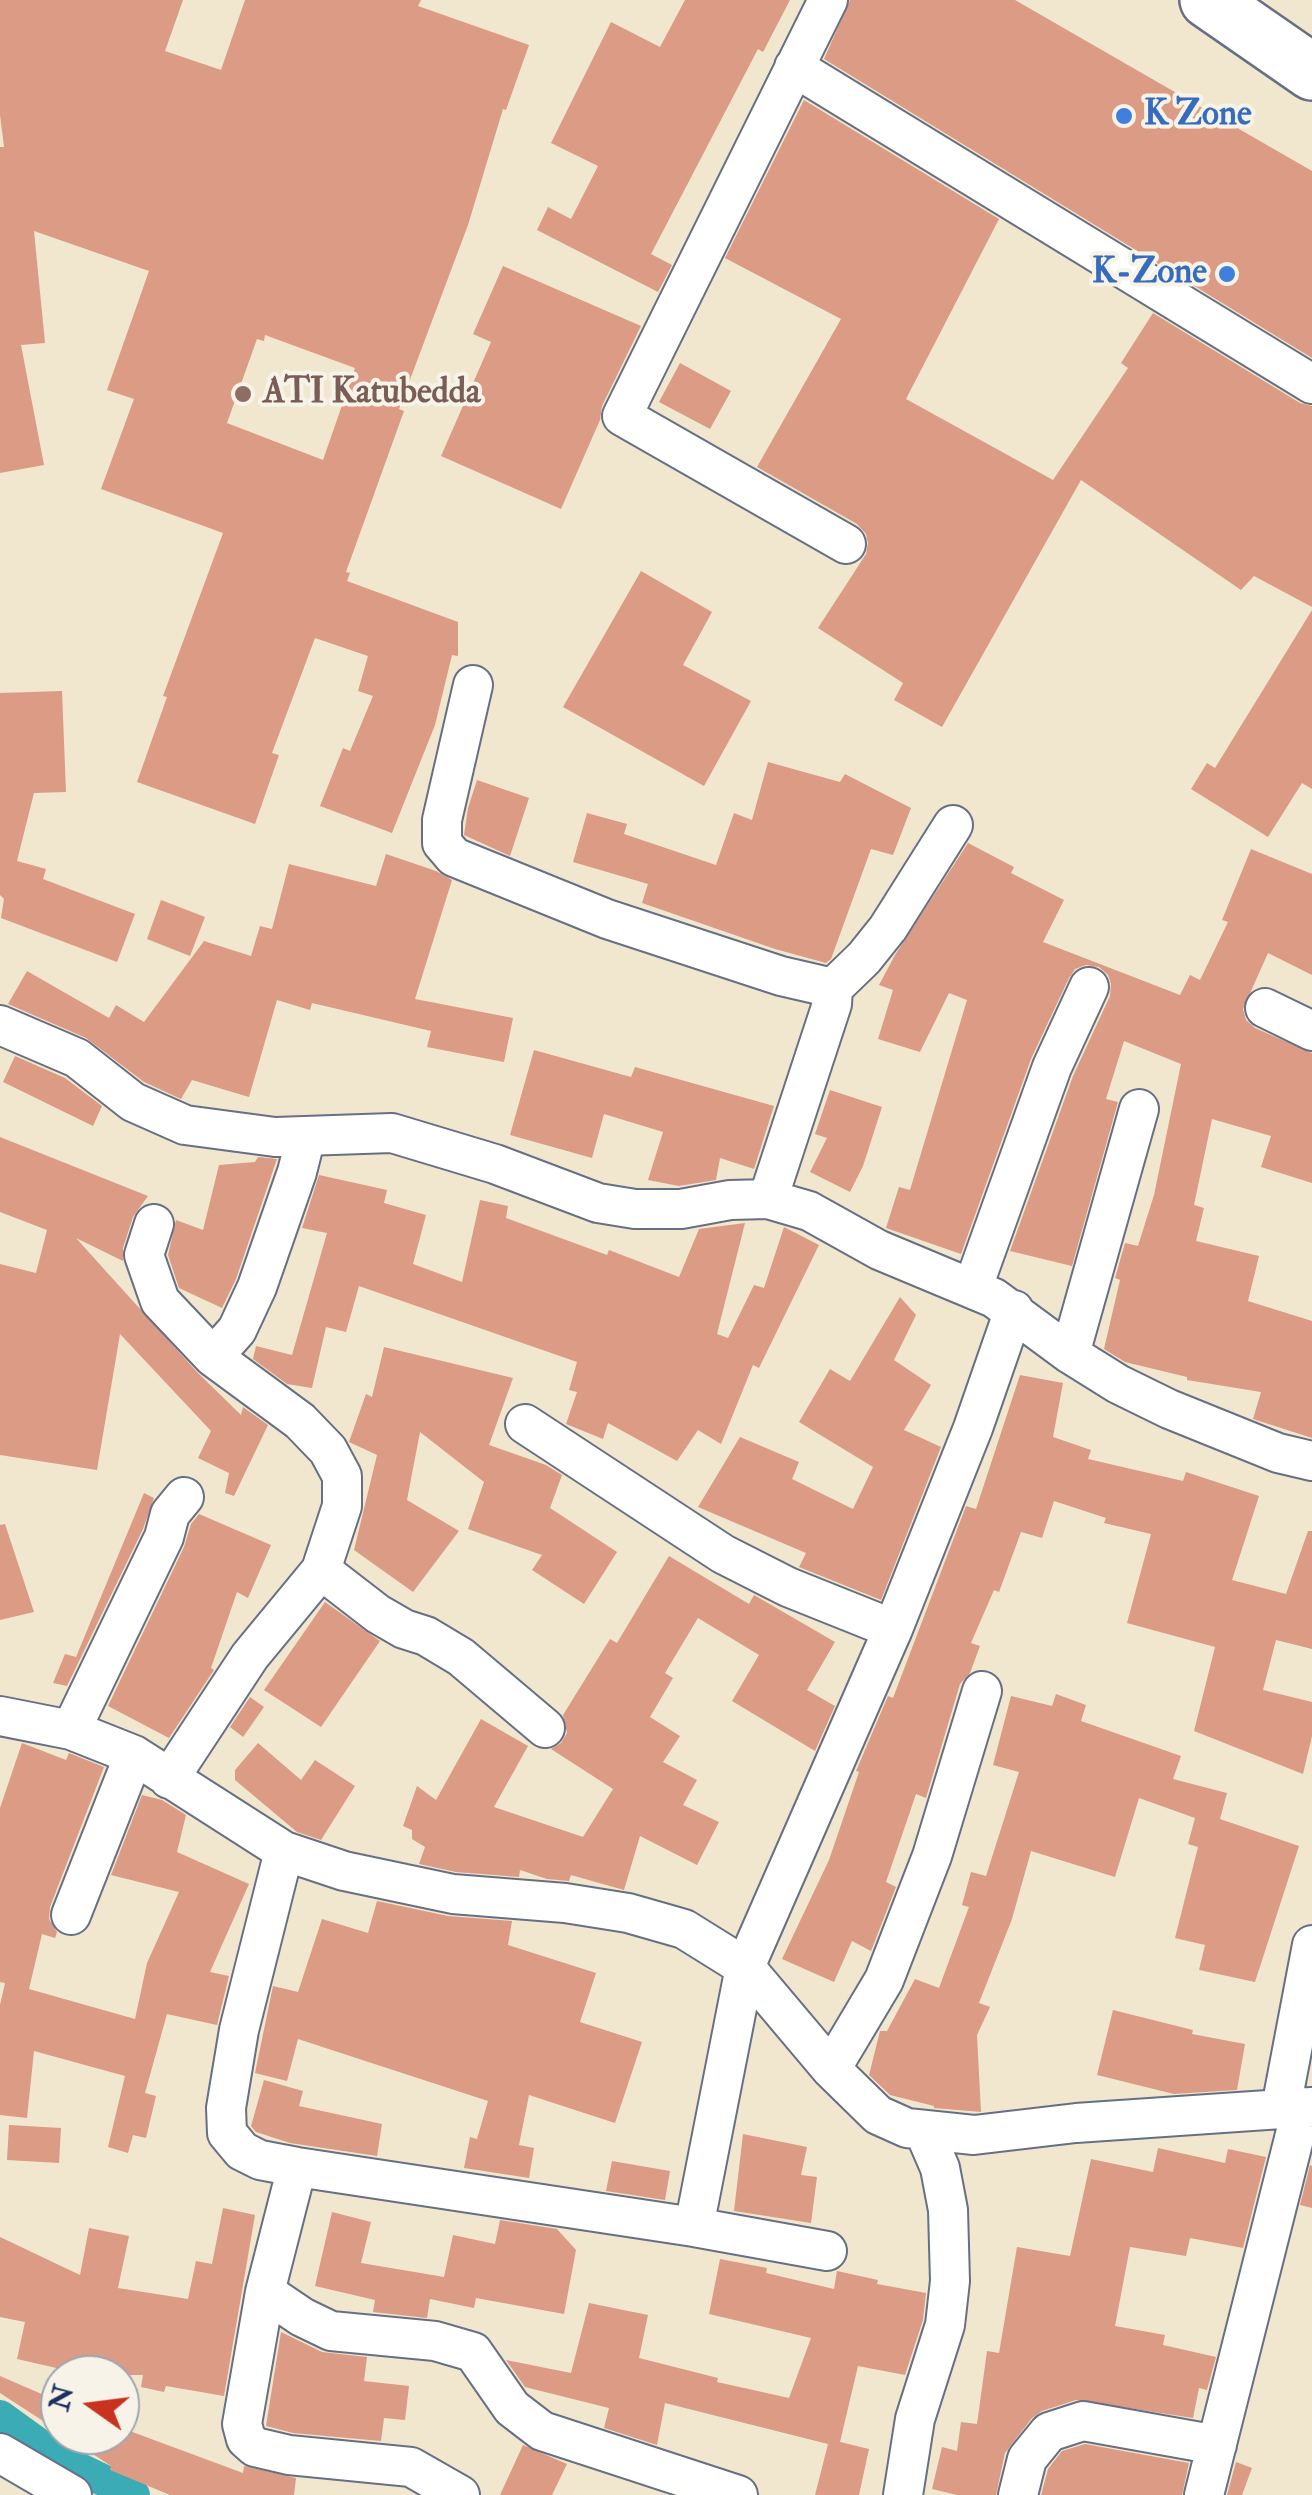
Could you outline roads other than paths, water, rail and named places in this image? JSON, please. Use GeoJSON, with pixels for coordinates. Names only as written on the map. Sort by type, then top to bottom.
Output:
{"type":"FeatureCollection","features":[{"type":"Feature","properties":{"kind":"highway"},"geometry":{"type":"LineString","coordinates":[[1208,0],[1312,72]]}},
{"type":"Feature","properties":{"kind":"street"},"geometry":{"type":"LineString","coordinates":[[828,0],[622,416],[846,544]]}},
{"type":"Feature","properties":{"kind":"street"},"geometry":{"type":"LineString","coordinates":[[794,67],[1312,384]]}},
{"type":"Feature","properties":{"kind":"street"},"geometry":{"type":"LineString","coordinates":[[472,685],[442,820],[442,843],[454,857],[606,919],[781,976],[833,988]]}},
{"type":"Feature","properties":{"kind":"street"},"geometry":{"type":"LineString","coordinates":[[768,1199],[832,1004],[833,988],[888,928],[953,825]]}},
{"type":"Feature","properties":{"kind":"street"},"geometry":{"type":"LineString","coordinates":[[973,1286],[1052,1067],[1089,987]]}},
{"type":"Feature","properties":{"kind":"street"},"geometry":{"type":"LineString","coordinates":[[1265,1008],[1312,1031]]}},
{"type":"Feature","properties":{"kind":"street"},"geometry":{"type":"LineString","coordinates":[[0,1025],[77,1058],[133,1102],[185,1126],[276,1137],[392,1132],[495,1164],[598,1203],[681,1210],[730,1200],[768,1199],[809,1211],[879,1250],[973,1286],[1014,1310],[1070,1354],[1118,1384],[1278,1453],[1312,1461]]}},
{"type":"Feature","properties":{"kind":"street"},"geometry":{"type":"LineString","coordinates":[[1070,1354],[1139,1110]]}},
{"type":"Feature","properties":{"kind":"street"},"geometry":{"type":"LineString","coordinates":[[213,1357],[237,1330],[258,1288],[306,1136]]}},
{"type":"Feature","properties":{"kind":"street"},"geometry":{"type":"LineString","coordinates":[[154,1224],[144,1256],[160,1301],[213,1357],[300,1420],[328,1450],[342,1476],[342,1506],[321,1570],[250,1656],[169,1779]]}},
{"type":"Feature","properties":{"kind":"street"},"geometry":{"type":"LineString","coordinates":[[694,2226],[746,1967],[893,1628],[973,1428],[1014,1310]]}},
{"type":"Feature","properties":{"kind":"street"},"geometry":{"type":"LineString","coordinates":[[524,1424],[723,1554],[788,1587],[893,1628]]}},
{"type":"Feature","properties":{"kind":"street"},"geometry":{"type":"LineString","coordinates":[[71,1730],[164,1537],[170,1514],[184,1497]]}},
{"type":"Feature","properties":{"kind":"street"},"geometry":{"type":"LineString","coordinates":[[321,1570],[404,1630],[426,1636],[461,1656],[545,1728]]}},
{"type":"Feature","properties":{"kind":"street"},"geometry":{"type":"LineString","coordinates":[[831,2069],[884,1980],[932,1856],[982,1691]]}},
{"type":"Feature","properties":{"kind":"street"},"geometry":{"type":"LineString","coordinates":[[0,1716],[71,1730],[134,1754],[284,1851],[344,1872],[453,1894],[566,1903],[628,1913],[684,1929],[746,1967],[831,2069],[878,2114],[907,2128],[974,2135],[1076,2123],[1298,2108]]}},
{"type":"Feature","properties":{"kind":"street"},"geometry":{"type":"LineString","coordinates":[[71,1916],[134,1754]]}},
{"type":"Feature","properties":{"kind":"street"},"geometry":{"type":"LineString","coordinates":[[284,1851],[239,2030],[226,2108],[227,2132],[242,2151],[260,2160],[297,2167],[694,2226],[827,2251]]}},
{"type":"Feature","properties":{"kind":"street"},"geometry":{"type":"LineString","coordinates":[[1204,2495],[1298,2108],[1312,1946]]}},
{"type":"Feature","properties":{"kind":"street"},"geometry":{"type":"LineString","coordinates":[[903,2495],[915,2419],[945,2325],[950,2280],[948,2210],[940,2168],[924,2132]]}},
{"type":"Feature","properties":{"kind":"street"},"geometry":{"type":"LineString","coordinates":[[297,2167],[265,2292],[242,2424],[246,2439],[255,2447],[289,2455],[411,2467],[460,2495]]}},
{"type":"Feature","properties":{"kind":"street"},"geometry":{"type":"LineString","coordinates":[[265,2292],[331,2331],[435,2341],[473,2352],[512,2408],[542,2431],[738,2495]]}},
{"type":"Feature","properties":{"kind":"street"},"geometry":{"type":"LineString","coordinates":[[1018,2495],[1027,2459],[1049,2432],[1084,2421],[1217,2444]]}},
{"type":"Feature","properties":{"kind":"street"},"geometry":{"type":"LineString","coordinates":[[0,2453],[72,2495]]}},
{"type":"Feature","properties":{"kind":"waterway"},"geometry":{"type":"LineString","coordinates":[[0,2416],[61,2460],[134,2495]]}},
{"type":"Feature","properties":{"kind":"place","name":"K Zone"},"geometry":{"type":"Point","coordinates":[1124,116]}},
{"type":"Feature","properties":{"kind":"place","name":"K-Zone"},"geometry":{"type":"Point","coordinates":[1227,274]}},
{"type":"Feature","properties":{"kind":"place","name":"ATI Katubedda"},"geometry":{"type":"Point","coordinates":[243,394]}}]}
